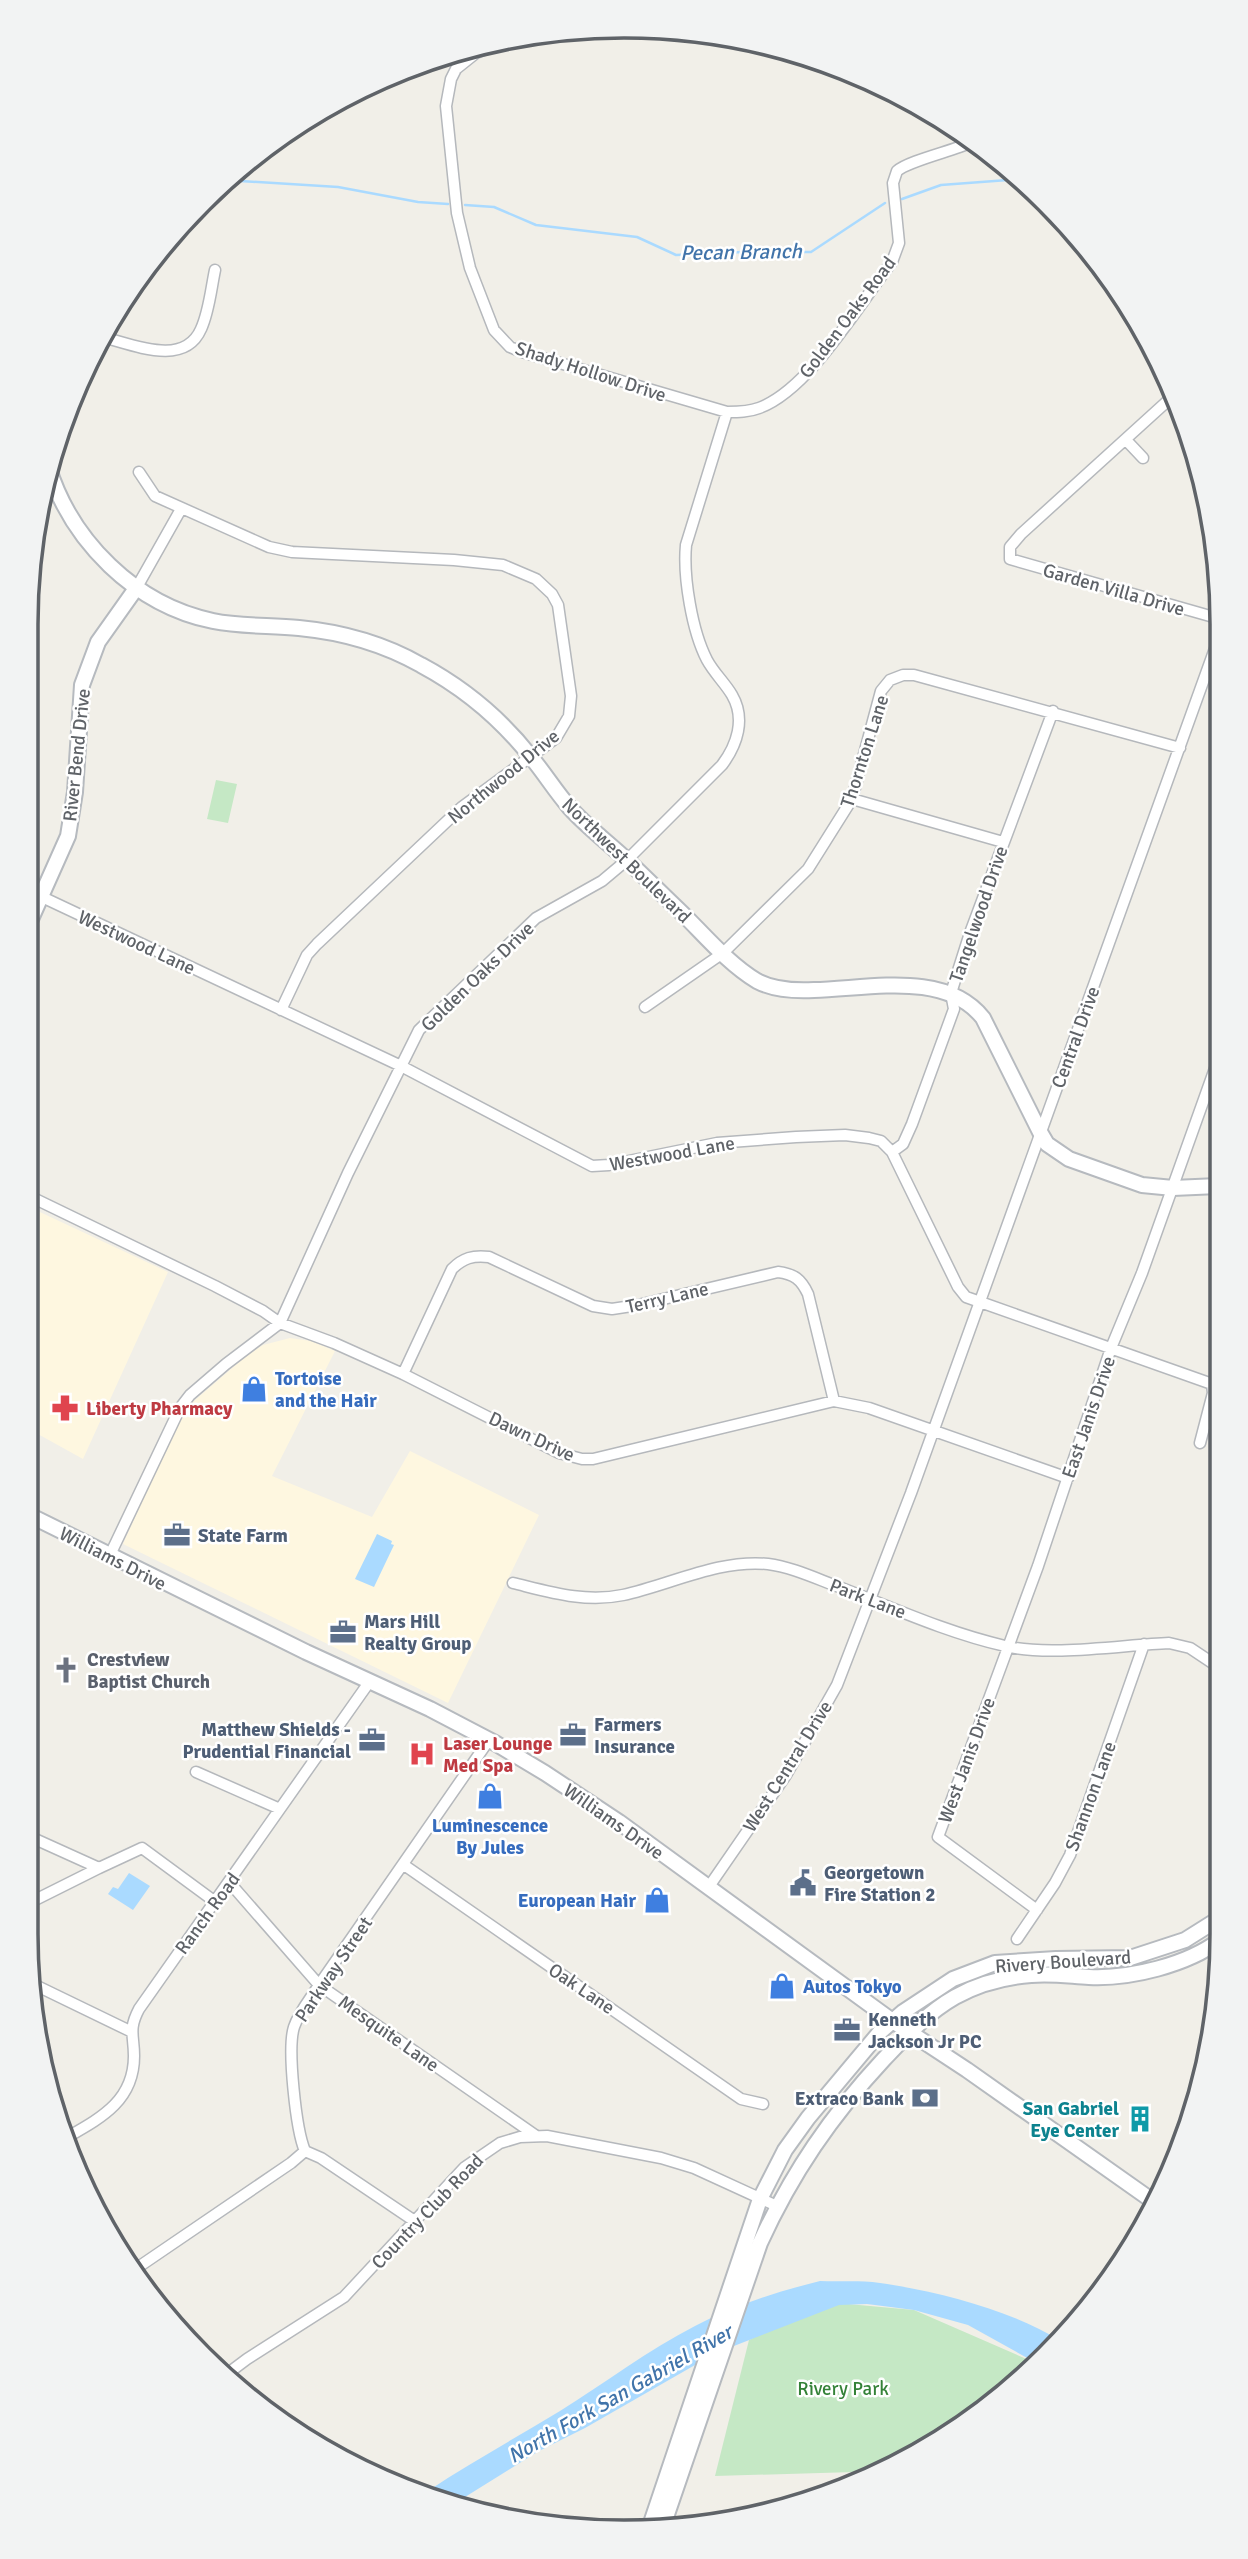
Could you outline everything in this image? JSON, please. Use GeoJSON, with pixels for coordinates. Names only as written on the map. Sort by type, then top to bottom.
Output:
{"type":"FeatureCollection","features":[{"type":"Feature","properties":{"kind":"street","name":"Shady Hollow Drive"},"geometry":{"type":"LineString","coordinates":[[468,59],[456,69],[450,79],[446,106],[463,244],[494,330],[510,347],[522,352],[727,412]]}},
{"type":"Feature","properties":{"kind":"street","name":"Golden Oaks Road"},"geometry":{"type":"LineString","coordinates":[[727,412],[759,408],[776,400],[814,365],[892,262],[899,243],[893,183],[897,171],[962,146]]}},
{"type":"Feature","properties":{"kind":"street"},"geometry":{"type":"LineString","coordinates":[[112,340],[163,352],[186,346],[202,329],[215,270]]}},
{"type":"Feature","properties":{"kind":"street"},"geometry":{"type":"LineString","coordinates":[[1143,458],[1126,440],[1166,402]]}},
{"type":"Feature","properties":{"kind":"street","name":"Golden Oaks Drive"},"geometry":{"type":"LineString","coordinates":[[109,1557],[180,1408],[190,1395],[226,1364],[280,1323],[419,1030],[536,918],[602,881],[627,860],[722,765],[733,748],[739,728],[737,706],[708,661],[701,645],[687,581],[685,555],[727,412]]}},
{"type":"Feature","properties":{"kind":"street","name":"Garden Villa Drive"},"geometry":{"type":"LineString","coordinates":[[1126,440],[1021,534],[1010,547],[1010,559],[1210,616]]}},
{"type":"Feature","properties":{"kind":"street","name":"Northwood Drive"},"geometry":{"type":"LineString","coordinates":[[139,472],[155,496],[276,549],[503,565],[536,579],[552,594],[558,605],[565,641],[571,709],[566,724],[556,738],[462,807],[317,944],[307,955],[281,1010]]}},
{"type":"Feature","properties":{"kind":"street","name":"Northwest Boulevard"},"geometry":{"type":"LineString","coordinates":[[55,484],[81,533],[105,561],[137,587],[178,610],[211,621],[237,625],[302,628],[337,634],[398,653],[471,697],[500,722],[574,813],[748,975],[770,986],[793,990],[924,986],[951,993],[969,1004],[983,1018],[1047,1144],[1069,1158],[1142,1185],[1173,1188],[1210,1186]]}},
{"type":"Feature","properties":{"kind":"street"},"geometry":{"type":"LineString","coordinates":[[137,587],[181,509]]}},
{"type":"Feature","properties":{"kind":"street","name":"River Bend Drive"},"geometry":{"type":"LineString","coordinates":[[38,905],[68,836],[75,792],[82,685],[98,642],[137,587]]}},
{"type":"Feature","properties":{"kind":"street","name":"Central Drive"},"geometry":{"type":"LineString","coordinates":[[933,1431],[1210,663]]}},
{"type":"Feature","properties":{"kind":"street","name":"Thornton Lane"},"geometry":{"type":"LineString","coordinates":[[645,1007],[723,953],[808,869],[852,799],[876,706],[881,691],[890,680],[903,675],[914,675],[1180,748]]}},
{"type":"Feature","properties":{"kind":"street","name":"Tangelwood Drive"},"geometry":{"type":"LineString","coordinates":[[892,1152],[903,1144],[912,1124],[954,1009],[951,993],[1003,842],[1053,711]]}},
{"type":"Feature","properties":{"kind":"street"},"geometry":{"type":"LineString","coordinates":[[852,799],[1003,842]]}},
{"type":"Feature","properties":{"kind":"street","name":"Westwood Lane"},"geometry":{"type":"LineString","coordinates":[[42,897],[401,1066],[592,1166],[609,1166],[717,1143],[796,1137],[845,1135],[869,1138],[881,1141],[892,1152]]}},
{"type":"Feature","properties":{"kind":"street","name":"East Janis Drive"},"geometry":{"type":"LineString","coordinates":[[1007,1647],[1111,1348],[1142,1273],[1210,1083]]}},
{"type":"Feature","properties":{"kind":"street"},"geometry":{"type":"LineString","coordinates":[[892,1152],[958,1287],[967,1297],[1210,1383]]}},
{"type":"Feature","properties":{"kind":"street","name":"Dawn Drive"},"geometry":{"type":"LineString","coordinates":[[38,1200],[215,1286],[280,1323],[402,1374],[559,1453],[593,1459],[834,1401],[869,1408],[1068,1478]]}},
{"type":"Feature","properties":{"kind":"street","name":"Terry Lane"},"geometry":{"type":"LineString","coordinates":[[402,1374],[452,1269],[460,1261],[472,1256],[489,1257],[582,1301],[612,1308],[638,1305],[778,1272],[790,1273],[799,1279],[808,1294],[834,1401]]}},
{"type":"Feature","properties":{"kind":"street"},"geometry":{"type":"LineString","coordinates":[[1200,1443],[1210,1405]]}},
{"type":"Feature","properties":{"kind":"street","name":"West Central Drive"},"geometry":{"type":"LineString","coordinates":[[708,1888],[809,1737],[837,1685],[872,1599],[933,1431]]}},
{"type":"Feature","properties":{"kind":"street","name":"Williams Drive"},"geometry":{"type":"LineString","coordinates":[[38,1520],[109,1557],[489,1740],[545,1773],[619,1822],[891,2020],[1147,2197]]}},
{"type":"Feature","properties":{"kind":"street","name":"Park Lane"},"geometry":{"type":"LineString","coordinates":[[513,1583],[581,1598],[605,1598],[702,1572],[769,1564],[807,1575],[1007,1647],[1031,1650],[1169,1643],[1181,1645],[1210,1661]]}},
{"type":"Feature","properties":{"kind":"street","name":"Shannon Lane"},"geometry":{"type":"LineString","coordinates":[[1017,1939],[1070,1856],[1144,1644]]}},
{"type":"Feature","properties":{"kind":"street","name":"West Janis Drive"},"geometry":{"type":"LineString","coordinates":[[1007,1647],[938,1837],[1037,1910]]}},
{"type":"Feature","properties":{"kind":"street","name":"Ranch Road"},"geometry":{"type":"LineString","coordinates":[[130,2031],[139,2009],[370,1681]]}},
{"type":"Feature","properties":{"kind":"street","name":"Parkway Street"},"geometry":{"type":"LineString","coordinates":[[305,2151],[300,2139],[298,2119],[292,2042],[294,2027],[319,1985],[489,1740]]}},
{"type":"Feature","properties":{"kind":"street"},"geometry":{"type":"LineString","coordinates":[[196,1772],[280,1809]]}},
{"type":"Feature","properties":{"kind":"street"},"geometry":{"type":"LineString","coordinates":[[38,1840],[99,1868]]}},
{"type":"Feature","properties":{"kind":"street"},"geometry":{"type":"LineString","coordinates":[[38,1899],[142,1848],[214,1901]]}},
{"type":"Feature","properties":{"kind":"street","name":"Oak Lane"},"geometry":{"type":"LineString","coordinates":[[404,1865],[741,2099],[763,2104]]}},
{"type":"Feature","properties":{"kind":"street","name":"Mesquite Lane"},"geometry":{"type":"LineString","coordinates":[[230,1883],[319,1985],[535,2136]]}},
{"type":"Feature","properties":{"kind":"street","name":"Rivery Boulevard"},"geometry":{"type":"LineString","coordinates":[[652,2519],[760,2199],[785,2150],[808,2118],[891,2020],[953,1979],[995,1963],[1130,1958],[1185,1940],[1210,1925]]}},
{"type":"Feature","properties":{"kind":"street","name":"Rivery Boulevard"},"geometry":{"type":"LineString","coordinates":[[666,2519],[760,2243],[777,2206],[817,2139],[909,2031],[936,2008],[957,1996],[1004,1978],[1034,1974],[1092,1978],[1129,1975],[1160,1968],[1209,1947]]}},
{"type":"Feature","properties":{"kind":"street"},"geometry":{"type":"LineString","coordinates":[[42,1988],[130,2031],[134,2066],[125,2093],[106,2114],[74,2133]]}},
{"type":"Feature","properties":{"kind":"street","name":"Country Club Road"},"geometry":{"type":"LineString","coordinates":[[232,2370],[344,2297],[465,2167],[500,2143],[520,2137],[566,2138],[680,2162],[777,2206]]}},
{"type":"Feature","properties":{"kind":"street"},"geometry":{"type":"LineString","coordinates":[[141,2265],[291,2164],[305,2151],[321,2158],[416,2221]]}},
{"type":"Feature","properties":{"kind":"shaded area"},"geometry":{"type":"Polygon","coordinates":[[[38,1211],[168,1272],[83,1459],[38,1434],[38,1211]]]}},
{"type":"Feature","properties":{"kind":"shaded area"},"geometry":{"type":"Polygon","coordinates":[[[290,1338],[311,1341],[335,1351],[272,1476],[372,1517],[410,1451],[539,1515],[448,1703],[123,1544],[179,1418],[187,1407],[245,1357],[263,1345],[290,1338]]]}},
{"type":"Feature","properties":{"kind":"green space"},"geometry":{"type":"Polygon","coordinates":[[[216,780],[237,784],[228,823],[207,819],[216,780]]]}},
{"type":"Feature","properties":{"kind":"green space","name":"Rivery Park"},"geometry":{"type":"Polygon","coordinates":[[[826,2302],[914,2310],[1027,2359],[980,2400],[949,2422],[917,2442],[857,2472],[715,2476],[749,2340],[826,2302]]]}},
{"type":"Feature","properties":{"kind":"water"},"geometry":{"type":"Polygon","coordinates":[[[377,1534],[392,1541],[391,1544],[394,1545],[374,1587],[355,1579],[377,1534]]]}},
{"type":"Feature","properties":{"kind":"water"},"geometry":{"type":"Polygon","coordinates":[[[129,1873],[150,1886],[133,1910],[108,1894],[113,1887],[118,1889],[129,1873]]]}},
{"type":"Feature","properties":{"kind":"water","name":"North Fork San Gabriel River"},"geometry":{"type":"Polygon","coordinates":[[[820,2281],[880,2283],[972,2303],[1051,2335],[1028,2358],[968,2325],[914,2310],[867,2304],[839,2305],[716,2353],[585,2428],[539,2451],[463,2498],[433,2488],[560,2411],[660,2345],[725,2312],[820,2281]]]}},
{"type":"Feature","properties":{"kind":"waterway","name":"Pecan Branch"},"geometry":{"type":"LineString","coordinates":[[902,199],[941,185],[1005,180]]}},
{"type":"Feature","properties":{"kind":"waterway","name":"Pecan Branch"},"geometry":{"type":"LineString","coordinates":[[242,181],[338,187],[418,202],[448,204]]}},
{"type":"Feature","properties":{"kind":"waterway","name":"Pecan Branch"},"geometry":{"type":"LineString","coordinates":[[465,205],[494,207],[536,225],[637,237],[676,255],[811,252],[885,203]]}},
{"type":"Feature","properties":{"kind":"place","name":"Tortoise and the Hair"},"geometry":{"type":"Point","coordinates":[254,1389]}},
{"type":"Feature","properties":{"kind":"place","name":"Liberty Pharmacy"},"geometry":{"type":"Point","coordinates":[65,1408]}},
{"type":"Feature","properties":{"kind":"place","name":"State Farm"},"geometry":{"type":"Point","coordinates":[177,1535]}},
{"type":"Feature","properties":{"kind":"place","name":"Mars Hill Realty Group"},"geometry":{"type":"Point","coordinates":[343,1632]}},
{"type":"Feature","properties":{"kind":"place","name":"Crestview Baptist Church"},"geometry":{"type":"Point","coordinates":[66,1670]}},
{"type":"Feature","properties":{"kind":"place","name":"Farmers Insurance"},"geometry":{"type":"Point","coordinates":[573,1735]}},
{"type":"Feature","properties":{"kind":"place","name":"Matthew Shields - Prudential Financial"},"geometry":{"type":"Point","coordinates":[372,1740]}},
{"type":"Feature","properties":{"kind":"place","name":"Laser Lounge Med Spa"},"geometry":{"type":"Point","coordinates":[422,1754]}},
{"type":"Feature","properties":{"kind":"place","name":"Luminescence By Jules"},"geometry":{"type":"Point","coordinates":[490,1796]}},
{"type":"Feature","properties":{"kind":"place","name":"Georgetown Fire Station 2"},"geometry":{"type":"Point","coordinates":[803,1883]}},
{"type":"Feature","properties":{"kind":"place","name":"European Hair"},"geometry":{"type":"Point","coordinates":[657,1900]}},
{"type":"Feature","properties":{"kind":"place","name":"Autos Tokyo"},"geometry":{"type":"Point","coordinates":[782,1986]}},
{"type":"Feature","properties":{"kind":"place","name":"Kenneth Jackson Jr PC"},"geometry":{"type":"Point","coordinates":[847,2030]}},
{"type":"Feature","properties":{"kind":"place","name":"Extraco Bank"},"geometry":{"type":"Point","coordinates":[925,2098]}},
{"type":"Feature","properties":{"kind":"place","name":"San Gabriel Eye Center"},"geometry":{"type":"Point","coordinates":[1140,2119]}}]}
